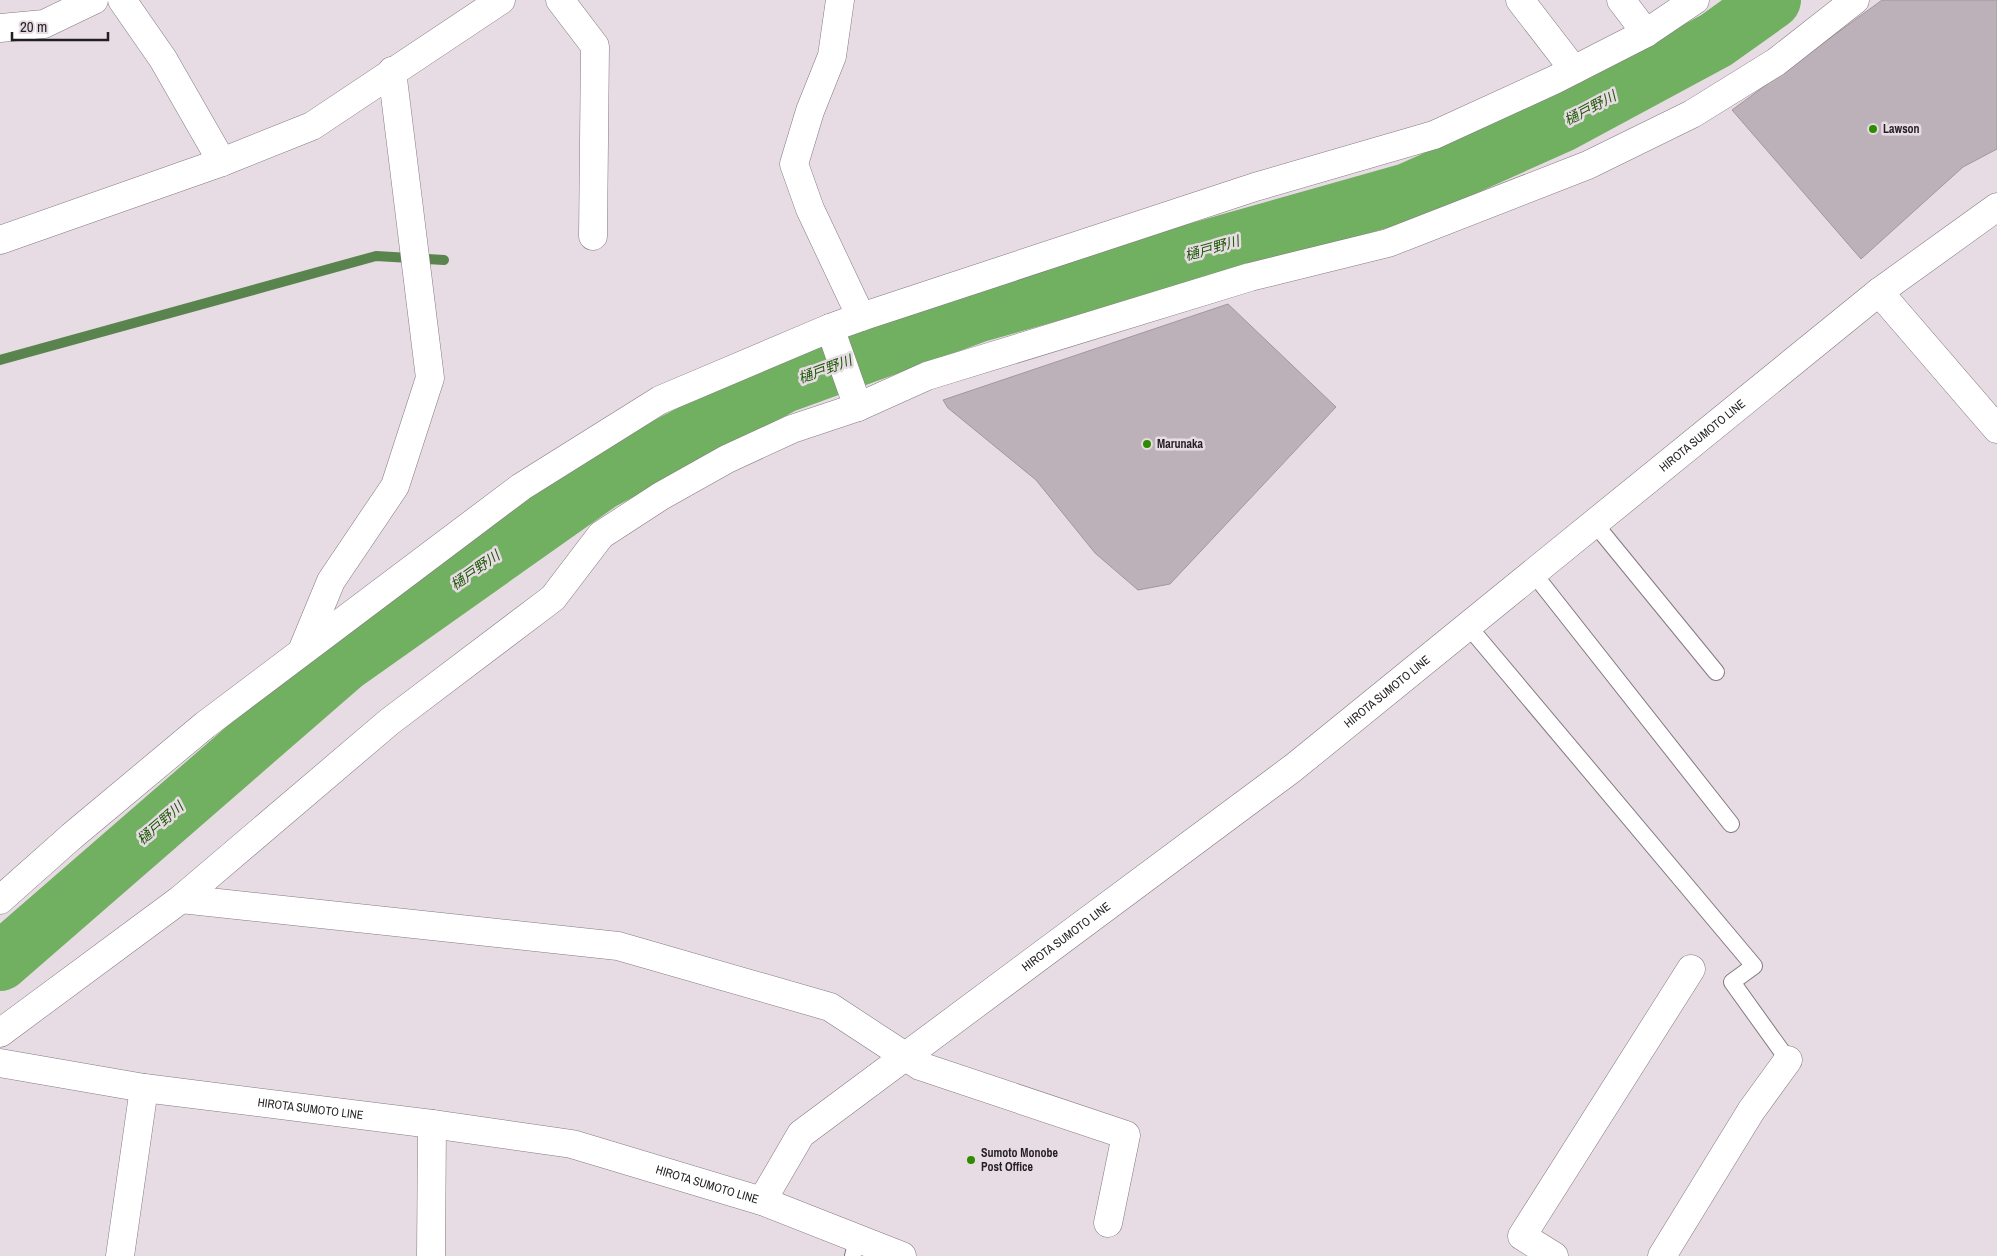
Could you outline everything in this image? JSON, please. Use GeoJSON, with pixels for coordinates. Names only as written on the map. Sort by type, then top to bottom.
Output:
{"type":"FeatureCollection","features":[{"type":"Feature","properties":{"kind":"street"},"geometry":{"type":"LineString","coordinates":[[0,28],[44,24],[94,0]]}},
{"type":"Feature","properties":{"kind":"street"},"geometry":{"type":"LineString","coordinates":[[122,0],[163,59],[222,162]]}},
{"type":"Feature","properties":{"kind":"street"},"geometry":{"type":"LineString","coordinates":[[0,240],[222,162],[312,126],[501,0]]}},
{"type":"Feature","properties":{"kind":"street"},"geometry":{"type":"LineString","coordinates":[[560,0],[595,46],[593,236]]}},
{"type":"Feature","properties":{"kind":"street"},"geometry":{"type":"LineString","coordinates":[[840,0],[832,56],[810,111],[794,164],[810,208],[862,318]]}},
{"type":"Feature","properties":{"kind":"street"},"geometry":{"type":"LineString","coordinates":[[1520,0],[1574,70]]}},
{"type":"Feature","properties":{"kind":"street"},"geometry":{"type":"LineString","coordinates":[[1621,0],[1646,33]]}},
{"type":"Feature","properties":{"kind":"street"},"geometry":{"type":"LineString","coordinates":[[0,900],[72,836],[198,731],[521,487],[660,400],[830,328],[1255,187],[1434,135],[1574,70],[1646,33],[1695,0]]}},
{"type":"Feature","properties":{"kind":"street"},"geometry":{"type":"LineString","coordinates":[[0,1033],[180,899],[389,722],[553,598],[600,535],[661,496],[727,459],[792,428],[858,407],[927,376],[1250,277],[1388,243],[1588,165],[1692,114],[1776,62],[1855,0]]}},
{"type":"Feature","properties":{"kind":"street"},"geometry":{"type":"LineString","coordinates":[[301,653],[331,581],[395,486],[430,378],[392,71]]}},
{"type":"Feature","properties":{"kind":"street","name":"HIROTA SUMOTO LINE"},"geometry":{"type":"LineString","coordinates":[[0,1063],[144,1088],[432,1124],[572,1144],[762,1201],[801,1134],[1293,768],[1469,627],[1879,292],[1997,207]]}},
{"type":"Feature","properties":{"kind":"street"},"geometry":{"type":"LineString","coordinates":[[1879,292],[1997,429]]}},
{"type":"Feature","properties":{"kind":"street"},"geometry":{"type":"LineString","coordinates":[[830,328],[858,407]]}},
{"type":"Feature","properties":{"kind":"street"},"geometry":{"type":"LineString","coordinates":[[180,899],[618,946],[830,1007],[920,1066],[1126,1135],[1108,1223]]}},
{"type":"Feature","properties":{"kind":"street"},"geometry":{"type":"LineString","coordinates":[[1554,1256],[1522,1236],[1691,968]]}},
{"type":"Feature","properties":{"kind":"street"},"geometry":{"type":"LineString","coordinates":[[1662,1256],[1751,1111],[1788,1060]]}},
{"type":"Feature","properties":{"kind":"street"},"geometry":{"type":"LineString","coordinates":[[120,1256],[144,1088]]}},
{"type":"Feature","properties":{"kind":"street"},"geometry":{"type":"LineString","coordinates":[[431,1256],[432,1124]]}},
{"type":"Feature","properties":{"kind":"street"},"geometry":{"type":"LineString","coordinates":[[762,1201],[855,1247],[902,1256]]}},
{"type":"Feature","properties":{"kind":"lane"},"geometry":{"type":"LineString","coordinates":[[1595,524],[1716,672]]}},
{"type":"Feature","properties":{"kind":"lane"},"geometry":{"type":"LineString","coordinates":[[1534,574],[1731,824]]}},
{"type":"Feature","properties":{"kind":"lane"},"geometry":{"type":"LineString","coordinates":[[1469,627],[1754,966],[1732,982],[1788,1060]]}},
{"type":"Feature","properties":{"kind":"building","name":"Lawson"},"geometry":{"type":"Polygon","coordinates":[[[1882,0],[1997,0],[1997,149],[1963,167],[1861,259],[1732,110],[1882,0]]]}},
{"type":"Feature","properties":{"kind":"building","name":"Marunaka"},"geometry":{"type":"Polygon","coordinates":[[[1228,304],[1336,407],[1170,584],[1138,590],[1095,553],[1036,480],[948,408],[943,400],[1228,304]]]}},
{"type":"Feature","properties":{"kind":"waterway","name":"樋戸野川"},"geometry":{"type":"LineString","coordinates":[[0,962],[344,663],[600,482],[784,384],[979,313],[1408,192],[1562,123],[1716,40],[1772,0]]}},
{"type":"Feature","properties":{"kind":"waterway"},"geometry":{"type":"LineString","coordinates":[[0,360],[376,256],[444,260]]}},
{"type":"Feature","properties":{"kind":"place","name":"Lawson"},"geometry":{"type":"Point","coordinates":[1873,129]}},
{"type":"Feature","properties":{"kind":"place","name":"Marunaka"},"geometry":{"type":"Point","coordinates":[1147,444]}},
{"type":"Feature","properties":{"kind":"place","name":"Sumoto Monobe Post Office"},"geometry":{"type":"Point","coordinates":[971,1160]}}]}
